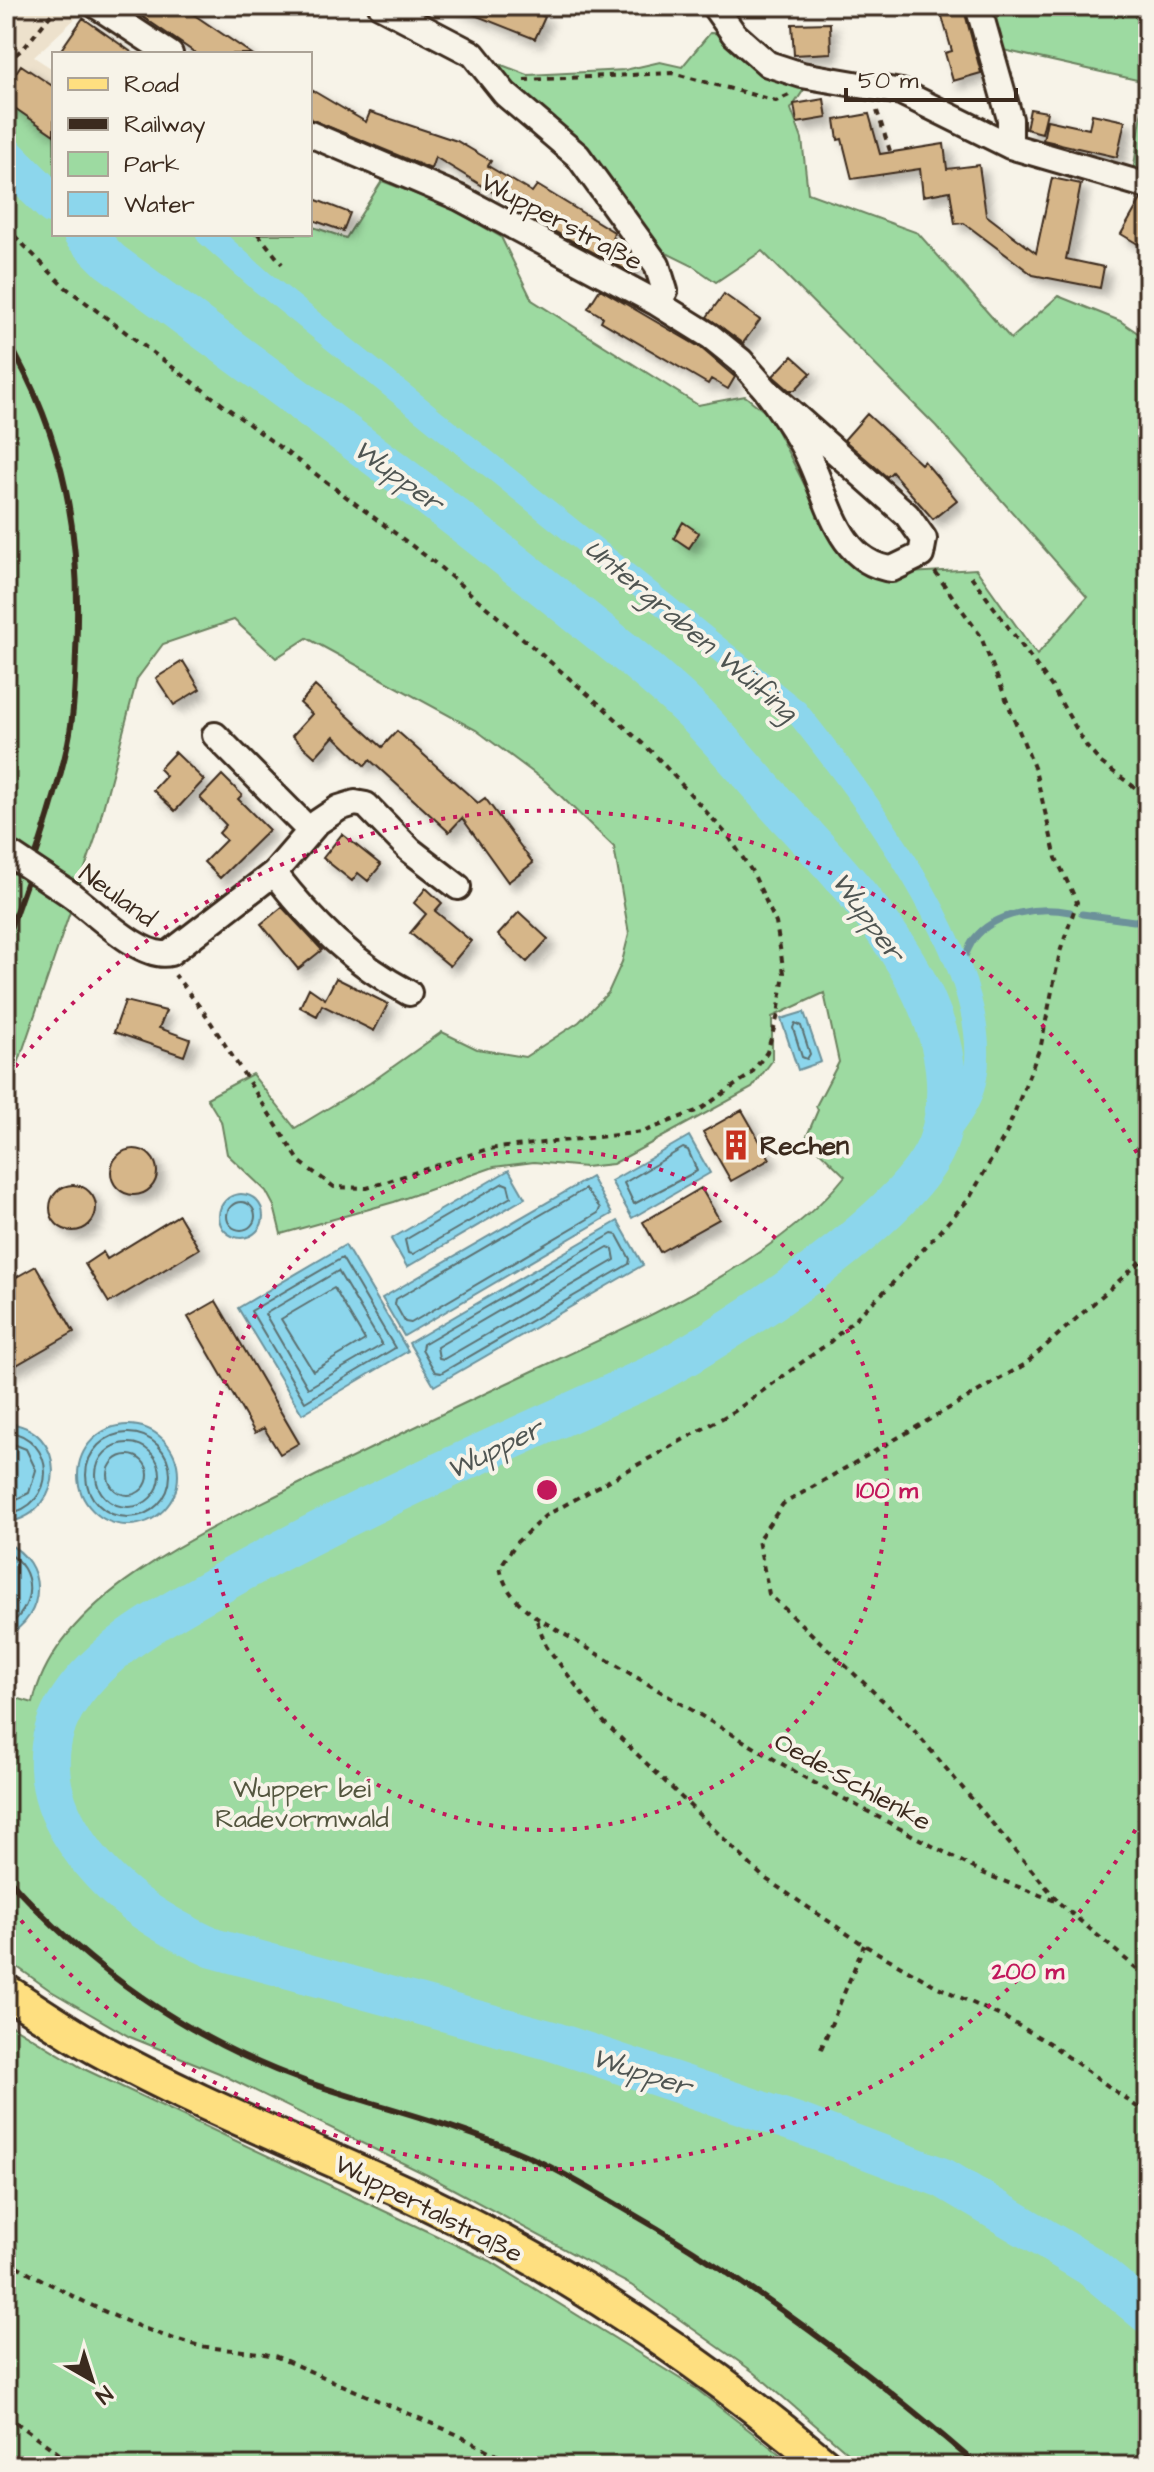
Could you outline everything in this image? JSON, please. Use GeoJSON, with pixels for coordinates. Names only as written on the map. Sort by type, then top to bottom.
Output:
{"type":"FeatureCollection","features":[{"type":"Feature","properties":{"kind":"main road","name":"Wuppertalstraße"},"geometry":{"type":"LineString","coordinates":[[6,1991],[98,2049],[378,2179],[503,2242],[633,2320],[697,2364],[826,2466]]}},
{"type":"Feature","properties":{"kind":"street"},"geometry":{"type":"LineString","coordinates":[[97,6],[167,52]]}},
{"type":"Feature","properties":{"kind":"street"},"geometry":{"type":"LineString","coordinates":[[381,6],[473,54],[505,94],[578,156],[657,265],[665,291],[657,303]]}},
{"type":"Feature","properties":{"kind":"street"},"geometry":{"type":"LineString","coordinates":[[714,6],[734,34],[759,58],[787,71],[868,85],[916,98],[1010,146],[1148,186]]}},
{"type":"Feature","properties":{"kind":"street"},"geometry":{"type":"LineString","coordinates":[[978,6],[1010,119],[1010,146]]}},
{"type":"Feature","properties":{"kind":"street","name":"Wupperstraße"},"geometry":{"type":"LineString","coordinates":[[312,135],[460,198],[657,303],[732,352],[766,390],[907,515],[924,539],[921,555],[892,569],[867,563],[855,553],[840,529],[806,452],[766,390]]}},
{"type":"Feature","properties":{"kind":"street"},"geometry":{"type":"LineString","coordinates":[[215,735],[309,830]]}},
{"type":"Feature","properties":{"kind":"street","name":"Neuland"},"geometry":{"type":"LineString","coordinates":[[8,852],[143,949],[160,956],[180,947],[274,873],[309,830],[339,808],[363,804],[419,858],[458,887]]}},
{"type":"Feature","properties":{"kind":"street"},"geometry":{"type":"LineString","coordinates":[[274,873],[346,953],[371,972],[409,993]]}},
{"type":"Feature","properties":{"kind":"path"},"geometry":{"type":"LineString","coordinates":[[6,62],[24,48],[58,6]]}},
{"type":"Feature","properties":{"kind":"path"},"geometry":{"type":"LineString","coordinates":[[516,78],[540,82],[672,73],[776,101],[786,98],[813,76]]}},
{"type":"Feature","properties":{"kind":"path"},"geometry":{"type":"LineString","coordinates":[[868,85],[891,154]]}},
{"type":"Feature","properties":{"kind":"path"},"geometry":{"type":"LineString","coordinates":[[6,227],[65,287],[435,563],[655,755],[729,837],[766,898],[783,958],[778,1015],[767,1052],[751,1074],[709,1104],[665,1126],[623,1135],[488,1149],[384,1184],[348,1189],[322,1181],[300,1162],[206,1015],[160,956]]}},
{"type":"Feature","properties":{"kind":"path"},"geometry":{"type":"LineString","coordinates":[[260,236],[282,264]]}},
{"type":"Feature","properties":{"kind":"path"},"geometry":{"type":"LineString","coordinates":[[921,555],[980,635],[1035,770],[1056,858],[1075,894],[1076,910],[1060,952],[1041,1045],[1006,1134],[969,1199],[858,1317],[830,1342],[746,1404],[575,1496],[545,1516],[517,1542],[500,1567],[503,1585],[537,1618],[546,1646],[603,1721],[763,1877],[864,1945],[936,1986],[1007,2019],[1049,2043],[1148,2115]]}},
{"type":"Feature","properties":{"kind":"path"},"geometry":{"type":"LineString","coordinates":[[971,576],[1052,687],[1087,747],[1100,762],[1148,797]]}},
{"type":"Feature","properties":{"kind":"path"},"geometry":{"type":"LineString","coordinates":[[1058,1902],[912,1728],[769,1594],[758,1540],[783,1504],[1024,1365],[1148,1255]]}},
{"type":"Feature","properties":{"kind":"path"},"geometry":{"type":"LineString","coordinates":[[1148,1538],[1142,1580],[1142,1598],[1148,1618]]}},
{"type":"Feature","properties":{"kind":"path","name":"Oede-Schlenke"},"geometry":{"type":"LineString","coordinates":[[537,1618],[809,1780],[985,1874],[1058,1902],[1148,1978]]}},
{"type":"Feature","properties":{"kind":"path"},"geometry":{"type":"LineString","coordinates":[[821,2049],[864,1945]]}},
{"type":"Feature","properties":{"kind":"path"},"geometry":{"type":"LineString","coordinates":[[6,2260],[94,2308],[148,2330],[196,2345],[251,2349],[277,2357],[456,2434],[518,2466]]}},
{"type":"Feature","properties":{"kind":"path"},"geometry":{"type":"LineString","coordinates":[[6,2415],[76,2466]]}},
{"type":"Feature","properties":{"kind":"shaded area"},"geometry":{"type":"Polygon","coordinates":[[[6,6],[70,6],[80,14],[34,57],[52,69],[52,128],[6,98],[6,6]]]}},
{"type":"Feature","properties":{"kind":"green space"},"geometry":{"type":"Polygon","coordinates":[[[990,6],[1148,6],[1148,178],[1133,173],[1146,82],[1003,50],[990,6]]]}},
{"type":"Feature","properties":{"kind":"green space","name":"Wupper bei Radevormwald"},"geometry":{"type":"Polygon","coordinates":[[[710,33],[734,34],[813,76],[791,109],[802,139],[808,193],[918,233],[1011,339],[1058,296],[1120,321],[1148,340],[1148,2466],[863,2466],[755,2373],[631,2285],[427,2175],[219,2073],[130,2037],[51,1991],[6,1959],[6,1695],[33,1703],[47,1665],[70,1631],[101,1601],[137,1573],[215,1526],[694,1292],[778,1239],[815,1209],[845,1176],[806,1138],[818,1110],[816,1106],[839,1062],[824,993],[772,1017],[772,1061],[752,1088],[613,1164],[585,1167],[534,1162],[494,1167],[394,1202],[281,1234],[274,1206],[266,1191],[227,1154],[221,1121],[207,1098],[252,1074],[295,1128],[370,1083],[442,1032],[477,1049],[525,1057],[579,1022],[608,993],[622,962],[629,934],[614,847],[546,782],[476,730],[307,638],[276,658],[234,620],[163,644],[137,679],[95,839],[6,1099],[6,550],[12,548],[6,531],[6,89],[52,118],[52,236],[312,236],[312,227],[346,238],[382,181],[447,206],[501,237],[532,300],[698,405],[745,396],[769,415],[825,525],[910,573],[976,569],[1037,655],[1087,597],[936,426],[762,251],[716,282],[693,266],[638,239],[473,54],[528,75],[625,70],[660,62],[682,67],[710,33]]]}},
{"type":"Feature","properties":{"kind":"green space"},"geometry":{"type":"Polygon","coordinates":[[[6,2022],[84,2069],[490,2261],[695,2388],[795,2466],[6,2466],[6,2022]]]}},
{"type":"Feature","properties":{"kind":"water"},"geometry":{"type":"Polygon","coordinates":[[[804,1012],[821,1062],[798,1070],[781,1019],[804,1012]]]}},
{"type":"Feature","properties":{"kind":"water"},"geometry":{"type":"Polygon","coordinates":[[[689,1136],[710,1173],[632,1218],[611,1181],[689,1136]]]}},
{"type":"Feature","properties":{"kind":"water"},"geometry":{"type":"Polygon","coordinates":[[[509,1170],[525,1198],[407,1267],[391,1239],[509,1170]]]}},
{"type":"Feature","properties":{"kind":"water"},"geometry":{"type":"Polygon","coordinates":[[[591,1177],[612,1214],[404,1336],[382,1298],[591,1177]]]}},
{"type":"Feature","properties":{"kind":"water"},"geometry":{"type":"Polygon","coordinates":[[[241,1194],[257,1200],[263,1216],[257,1232],[241,1238],[225,1232],[219,1216],[225,1200],[241,1194]]]}},
{"type":"Feature","properties":{"kind":"water"},"geometry":{"type":"Polygon","coordinates":[[[618,1221],[643,1265],[434,1386],[409,1343],[618,1221]]]}},
{"type":"Feature","properties":{"kind":"water"},"geometry":{"type":"Polygon","coordinates":[[[345,1245],[408,1351],[302,1414],[238,1308],[345,1245]]]}},
{"type":"Feature","properties":{"kind":"water"},"geometry":{"type":"Polygon","coordinates":[[[6,1423],[26,1428],[41,1439],[50,1453],[53,1470],[50,1487],[42,1503],[28,1515],[9,1522],[6,1423]]]}},
{"type":"Feature","properties":{"kind":"water"},"geometry":{"type":"Polygon","coordinates":[[[128,1425],[147,1429],[163,1440],[174,1456],[178,1475],[174,1494],[163,1510],[147,1521],[128,1525],[109,1521],[93,1510],[82,1494],[78,1475],[82,1456],[93,1440],[109,1429],[128,1425]]]}},
{"type":"Feature","properties":{"kind":"water"},"geometry":{"type":"Polygon","coordinates":[[[6,1543],[29,1563],[37,1589],[29,1616],[6,1636],[6,1543]]]}},
{"type":"Feature","properties":{"kind":"building"},"geometry":{"type":"Polygon","coordinates":[[[127,6],[181,6],[249,52],[194,52],[127,6]]]}},
{"type":"Feature","properties":{"kind":"building"},"geometry":{"type":"Polygon","coordinates":[[[452,6],[521,6],[545,17],[535,39],[452,6]]]}},
{"type":"Feature","properties":{"kind":"building"},"geometry":{"type":"Polygon","coordinates":[[[939,6],[963,6],[981,73],[953,81],[945,53],[952,51],[939,6]]]}},
{"type":"Feature","properties":{"kind":"building"},"geometry":{"type":"Polygon","coordinates":[[[83,18],[131,52],[59,52],[83,18]]]}},
{"type":"Feature","properties":{"kind":"building"},"geometry":{"type":"Polygon","coordinates":[[[830,23],[831,53],[794,55],[792,24],[830,23]]]}},
{"type":"Feature","properties":{"kind":"building"},"geometry":{"type":"Polygon","coordinates":[[[21,65],[52,86],[52,134],[6,102],[6,87],[21,65]]]}},
{"type":"Feature","properties":{"kind":"building"},"geometry":{"type":"Polygon","coordinates":[[[312,90],[366,122],[370,112],[457,141],[491,161],[488,166],[532,192],[537,185],[614,232],[613,237],[623,244],[636,262],[630,272],[520,213],[522,210],[435,157],[431,169],[312,120],[312,90]]]}},
{"type":"Feature","properties":{"kind":"building"},"geometry":{"type":"Polygon","coordinates":[[[824,99],[827,118],[797,123],[794,104],[824,99]]]}},
{"type":"Feature","properties":{"kind":"building"},"geometry":{"type":"Polygon","coordinates":[[[1030,109],[1047,112],[1042,133],[1026,129],[1030,109]]]}},
{"type":"Feature","properties":{"kind":"building"},"geometry":{"type":"Polygon","coordinates":[[[869,114],[880,154],[944,144],[947,169],[979,165],[986,215],[1036,253],[1052,178],[1081,184],[1066,259],[1104,267],[1100,288],[1033,275],[964,223],[955,224],[950,191],[923,196],[920,169],[852,179],[842,139],[838,140],[835,120],[869,114]]]}},
{"type":"Feature","properties":{"kind":"building"},"geometry":{"type":"Polygon","coordinates":[[[1092,114],[1125,121],[1117,157],[1043,140],[1047,120],[1089,129],[1092,114]]]}},
{"type":"Feature","properties":{"kind":"building"},"geometry":{"type":"Polygon","coordinates":[[[314,199],[350,213],[343,231],[312,220],[314,199]]]}},
{"type":"Feature","properties":{"kind":"building"},"geometry":{"type":"Polygon","coordinates":[[[1141,199],[1148,201],[1148,250],[1121,234],[1141,199]]]}},
{"type":"Feature","properties":{"kind":"building"},"geometry":{"type":"Polygon","coordinates":[[[600,289],[701,348],[735,377],[728,389],[711,379],[708,384],[601,321],[603,317],[588,308],[600,289]]]}},
{"type":"Feature","properties":{"kind":"building"},"geometry":{"type":"Polygon","coordinates":[[[724,294],[760,320],[743,343],[707,317],[724,294]]]}},
{"type":"Feature","properties":{"kind":"building"},"geometry":{"type":"Polygon","coordinates":[[[792,356],[811,373],[795,390],[789,390],[773,376],[792,356]]]}},
{"type":"Feature","properties":{"kind":"building"},"geometry":{"type":"Polygon","coordinates":[[[867,414],[921,464],[924,461],[957,500],[933,519],[892,472],[887,477],[844,440],[867,414]]]}},
{"type":"Feature","properties":{"kind":"building"},"geometry":{"type":"Polygon","coordinates":[[[683,522],[699,533],[689,548],[674,538],[683,522]]]}},
{"type":"Feature","properties":{"kind":"building"},"geometry":{"type":"Polygon","coordinates":[[[183,661],[200,689],[174,705],[156,678],[183,661]]]}},
{"type":"Feature","properties":{"kind":"building"},"geometry":{"type":"Polygon","coordinates":[[[315,686],[382,747],[397,731],[478,803],[485,798],[533,863],[508,882],[462,818],[449,832],[370,760],[365,766],[334,736],[315,757],[292,736],[312,714],[300,703],[315,686]]]}},
{"type":"Feature","properties":{"kind":"building"},"geometry":{"type":"Polygon","coordinates":[[[175,752],[204,780],[175,811],[153,790],[166,776],[159,769],[175,752]]]}},
{"type":"Feature","properties":{"kind":"building"},"geometry":{"type":"Polygon","coordinates":[[[222,775],[242,795],[238,799],[269,830],[220,878],[204,862],[226,840],[219,833],[226,825],[200,798],[222,775]]]}},
{"type":"Feature","properties":{"kind":"building"},"geometry":{"type":"Polygon","coordinates":[[[342,834],[381,865],[368,881],[358,873],[352,881],[323,858],[342,834]]]}},
{"type":"Feature","properties":{"kind":"building"},"geometry":{"type":"Polygon","coordinates":[[[426,888],[442,903],[435,911],[471,941],[450,966],[410,933],[426,914],[414,903],[426,888]]]}},
{"type":"Feature","properties":{"kind":"building"},"geometry":{"type":"Polygon","coordinates":[[[282,907],[322,950],[298,969],[261,924],[282,907]]]}},
{"type":"Feature","properties":{"kind":"building"},"geometry":{"type":"Polygon","coordinates":[[[519,912],[548,939],[527,962],[498,935],[519,912]]]}},
{"type":"Feature","properties":{"kind":"building"},"geometry":{"type":"Polygon","coordinates":[[[336,978],[388,1004],[374,1031],[322,1005],[317,1016],[300,1007],[309,988],[325,999],[336,978]]]}},
{"type":"Feature","properties":{"kind":"building"},"geometry":{"type":"Polygon","coordinates":[[[125,1001],[166,1011],[159,1028],[190,1039],[184,1056],[114,1032],[125,1001]]]}},
{"type":"Feature","properties":{"kind":"building","name":"Rechen"},"geometry":{"type":"Polygon","coordinates":[[[742,1110],[770,1159],[731,1181],[703,1132],[742,1110]]]}},
{"type":"Feature","properties":{"kind":"building"},"geometry":{"type":"Polygon","coordinates":[[[134,1149],[150,1156],[157,1172],[150,1188],[134,1195],[118,1188],[111,1172],[118,1156],[134,1149]]]}},
{"type":"Feature","properties":{"kind":"building"},"geometry":{"type":"Polygon","coordinates":[[[73,1185],[89,1192],[96,1208],[89,1224],[73,1231],[57,1224],[50,1208],[57,1192],[73,1185]]]}},
{"type":"Feature","properties":{"kind":"building"},"geometry":{"type":"Polygon","coordinates":[[[701,1188],[719,1219],[660,1252],[643,1222],[701,1188]]]}},
{"type":"Feature","properties":{"kind":"building"},"geometry":{"type":"Polygon","coordinates":[[[179,1215],[199,1249],[109,1303],[85,1264],[103,1252],[107,1259],[179,1215]]]}},
{"type":"Feature","properties":{"kind":"building"},"geometry":{"type":"Polygon","coordinates":[[[36,1266],[74,1332],[6,1371],[6,1283],[36,1266]]]}},
{"type":"Feature","properties":{"kind":"building"},"geometry":{"type":"Polygon","coordinates":[[[216,1301],[299,1443],[280,1454],[264,1428],[255,1433],[188,1317],[216,1301]]]}},
{"type":"Feature","properties":{"kind":"waterway","name":"Wupper"},"geometry":{"type":"LineString","coordinates":[[6,157],[52,203]]}},
{"type":"Feature","properties":{"kind":"waterway","name":"Wupper"},"geometry":{"type":"LineString","coordinates":[[85,236],[110,261],[483,539],[635,660],[692,711],[851,886],[907,964],[928,1006],[942,1049],[946,1094],[939,1139],[923,1169],[895,1202],[814,1271],[724,1333],[653,1375],[331,1525],[227,1580],[120,1646],[84,1680],[69,1700],[54,1733],[50,1751],[52,1786],[64,1820],[86,1856],[117,1889],[152,1916],[213,1948],[549,2040],[800,2124],[943,2178],[1090,2266],[1148,2314]]}},
{"type":"Feature","properties":{"kind":"waterway","name":"Untergraben Wülfing"},"geometry":{"type":"LineString","coordinates":[[210,236],[262,282],[796,711],[857,790],[924,894],[951,949],[970,1003],[977,1053],[969,1098],[938,1143]]}},
{"type":"Feature","properties":{"kind":"waterway"},"geometry":{"type":"LineString","coordinates":[[960,968],[974,939],[1005,917],[1032,911],[1070,912]]}},
{"type":"Feature","properties":{"kind":"waterway"},"geometry":{"type":"LineString","coordinates":[[1082,914],[1134,921],[1148,919]]}},
{"type":"Feature","properties":{"kind":"waterway"},"geometry":{"type":"LineString","coordinates":[[37,1732],[52,1734]]}},
{"type":"Feature","properties":{"kind":"railway"},"geometry":{"type":"LineString","coordinates":[[6,338],[43,414],[66,490],[76,569],[77,610],[74,698],[68,743],[48,818],[6,940]]}},
{"type":"Feature","properties":{"kind":"railway"},"geometry":{"type":"LineString","coordinates":[[6,1876],[71,1942],[107,1971],[182,2023],[223,2046],[307,2082],[444,2125],[525,2155],[550,2166],[668,2235],[806,2328],[894,2395],[978,2466]]}},
{"type":"Feature","properties":{"kind":"place","name":"Rechen"},"geometry":{"type":"Point","coordinates":[736,1145]}}]}
